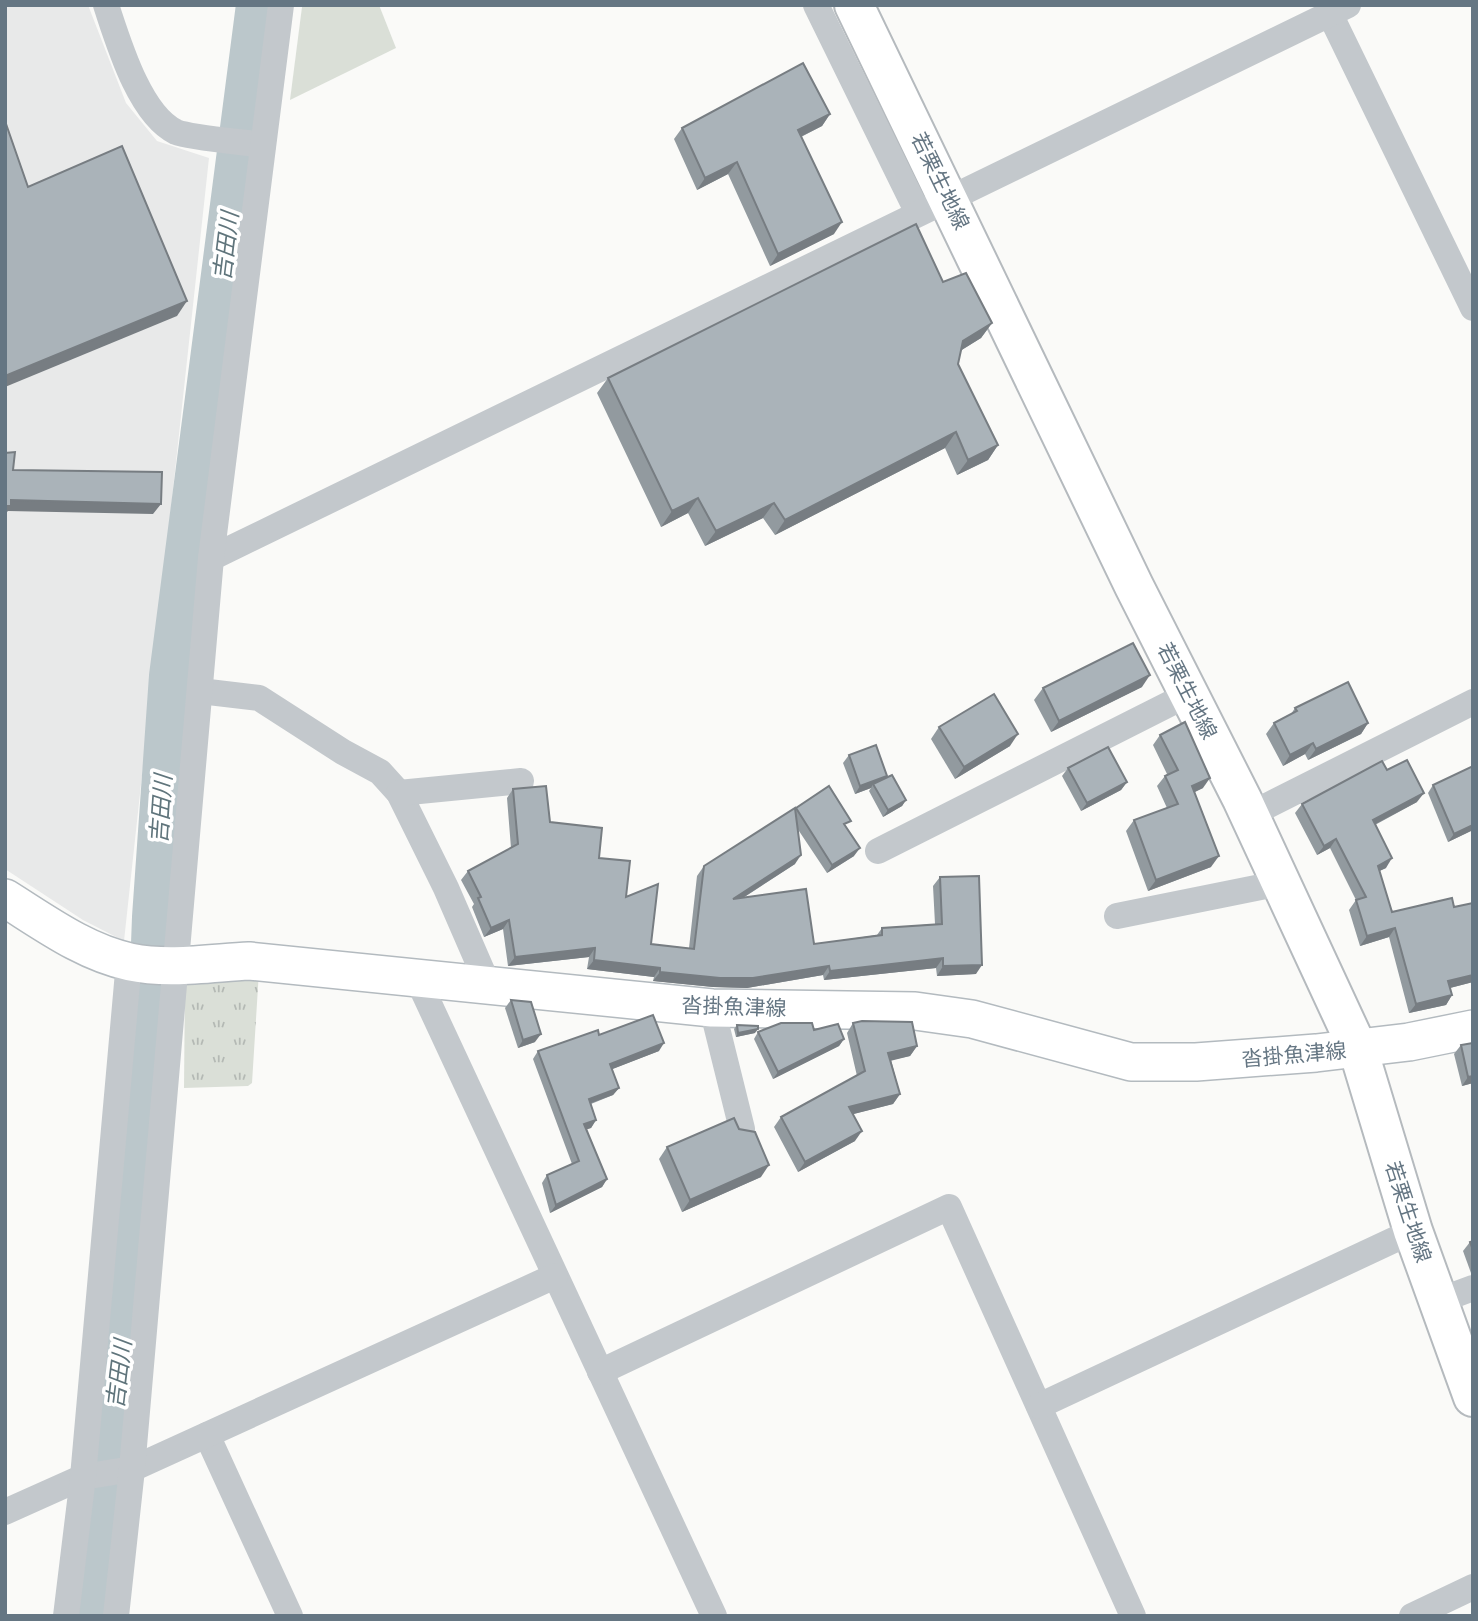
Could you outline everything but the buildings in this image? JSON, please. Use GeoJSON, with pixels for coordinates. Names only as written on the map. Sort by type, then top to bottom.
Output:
{"type":"FeatureCollection","features":[{"type":"Feature","properties":{"kind":"main road","name":"若栗生地線"},"geometry":{"type":"LineString","coordinates":[[854,5],[933,206],[1189,694],[1249,815],[1358,1049],[1413,1231],[1472,1395]]}},
{"type":"Feature","properties":{"kind":"main road","name":"沓掛魚津線"},"geometry":{"type":"LineString","coordinates":[[5,898],[74,941],[152,963],[249,961],[712,1008],[915,1011],[972,1019],[1131,1062],[1233,1060],[1358,1049],[1473,1029]]}},
{"type":"Feature","properties":{"kind":"street"},"geometry":{"type":"LineString","coordinates":[[106,5],[125,60],[152,110],[176,132],[263,145]]}},
{"type":"Feature","properties":{"kind":"street"},"geometry":{"type":"LineString","coordinates":[[66,1616],[89,1476],[152,963],[200,691],[211,558],[281,5]]}},
{"type":"Feature","properties":{"kind":"street"},"geometry":{"type":"LineString","coordinates":[[816,5],[933,206]]}},
{"type":"Feature","properties":{"kind":"street"},"geometry":{"type":"LineString","coordinates":[[211,558],[1339,10],[1473,308]]}},
{"type":"Feature","properties":{"kind":"street"},"geometry":{"type":"LineString","coordinates":[[200,691],[259,698],[343,752],[380,772],[399,793],[446,888],[489,987]]}},
{"type":"Feature","properties":{"kind":"street"},"geometry":{"type":"LineString","coordinates":[[878,851],[1189,694]]}},
{"type":"Feature","properties":{"kind":"street"},"geometry":{"type":"LineString","coordinates":[[1249,815],[1473,702]]}},
{"type":"Feature","properties":{"kind":"street"},"geometry":{"type":"LineString","coordinates":[[399,793],[521,781]]}},
{"type":"Feature","properties":{"kind":"street"},"geometry":{"type":"LineString","coordinates":[[1117,916],[1281,883]]}},
{"type":"Feature","properties":{"kind":"street"},"geometry":{"type":"LineString","coordinates":[[116,1616],[152,963]]}},
{"type":"Feature","properties":{"kind":"street"},"geometry":{"type":"LineString","coordinates":[[418,980],[714,1616]]}},
{"type":"Feature","properties":{"kind":"street"},"geometry":{"type":"LineString","coordinates":[[712,1008],[742,1129]]}},
{"type":"Feature","properties":{"kind":"street"},"geometry":{"type":"LineString","coordinates":[[600,1372],[949,1207],[1133,1616]]}},
{"type":"Feature","properties":{"kind":"street"},"geometry":{"type":"LineString","coordinates":[[1039,1406],[1413,1231]]}},
{"type":"Feature","properties":{"kind":"street"},"geometry":{"type":"LineString","coordinates":[[5,1512],[89,1476],[126,1470],[555,1276]]}},
{"type":"Feature","properties":{"kind":"street"},"geometry":{"type":"LineString","coordinates":[[1438,1301],[1473,1288]]}},
{"type":"Feature","properties":{"kind":"street"},"geometry":{"type":"LineString","coordinates":[[206,1435],[290,1616]]}},
{"type":"Feature","properties":{"kind":"street"},"geometry":{"type":"LineString","coordinates":[[1412,1616],[1473,1587]]}},
{"type":"Feature","properties":{"kind":"shaded area"},"geometry":{"type":"Polygon","coordinates":[[[5,5],[88,5],[126,103],[157,141],[209,158],[124,941],[83,920],[5,869],[5,5]]]}},
{"type":"Feature","properties":{"kind":"green space"},"geometry":{"type":"Polygon","coordinates":[[[379,5],[396,48],[290,100],[302,7],[379,5]]]}},
{"type":"Feature","properties":{"kind":"green space"},"geometry":{"type":"Polygon","coordinates":[[[259,971],[252,1083],[248,1086],[184,1088],[185,981],[259,971]]]}},
{"type":"Feature","properties":{"kind":"waterway","name":"吉田川"},"geometry":{"type":"LineString","coordinates":[[91,1616],[146,1134],[154,917],[171,676],[258,5]]}}]}
